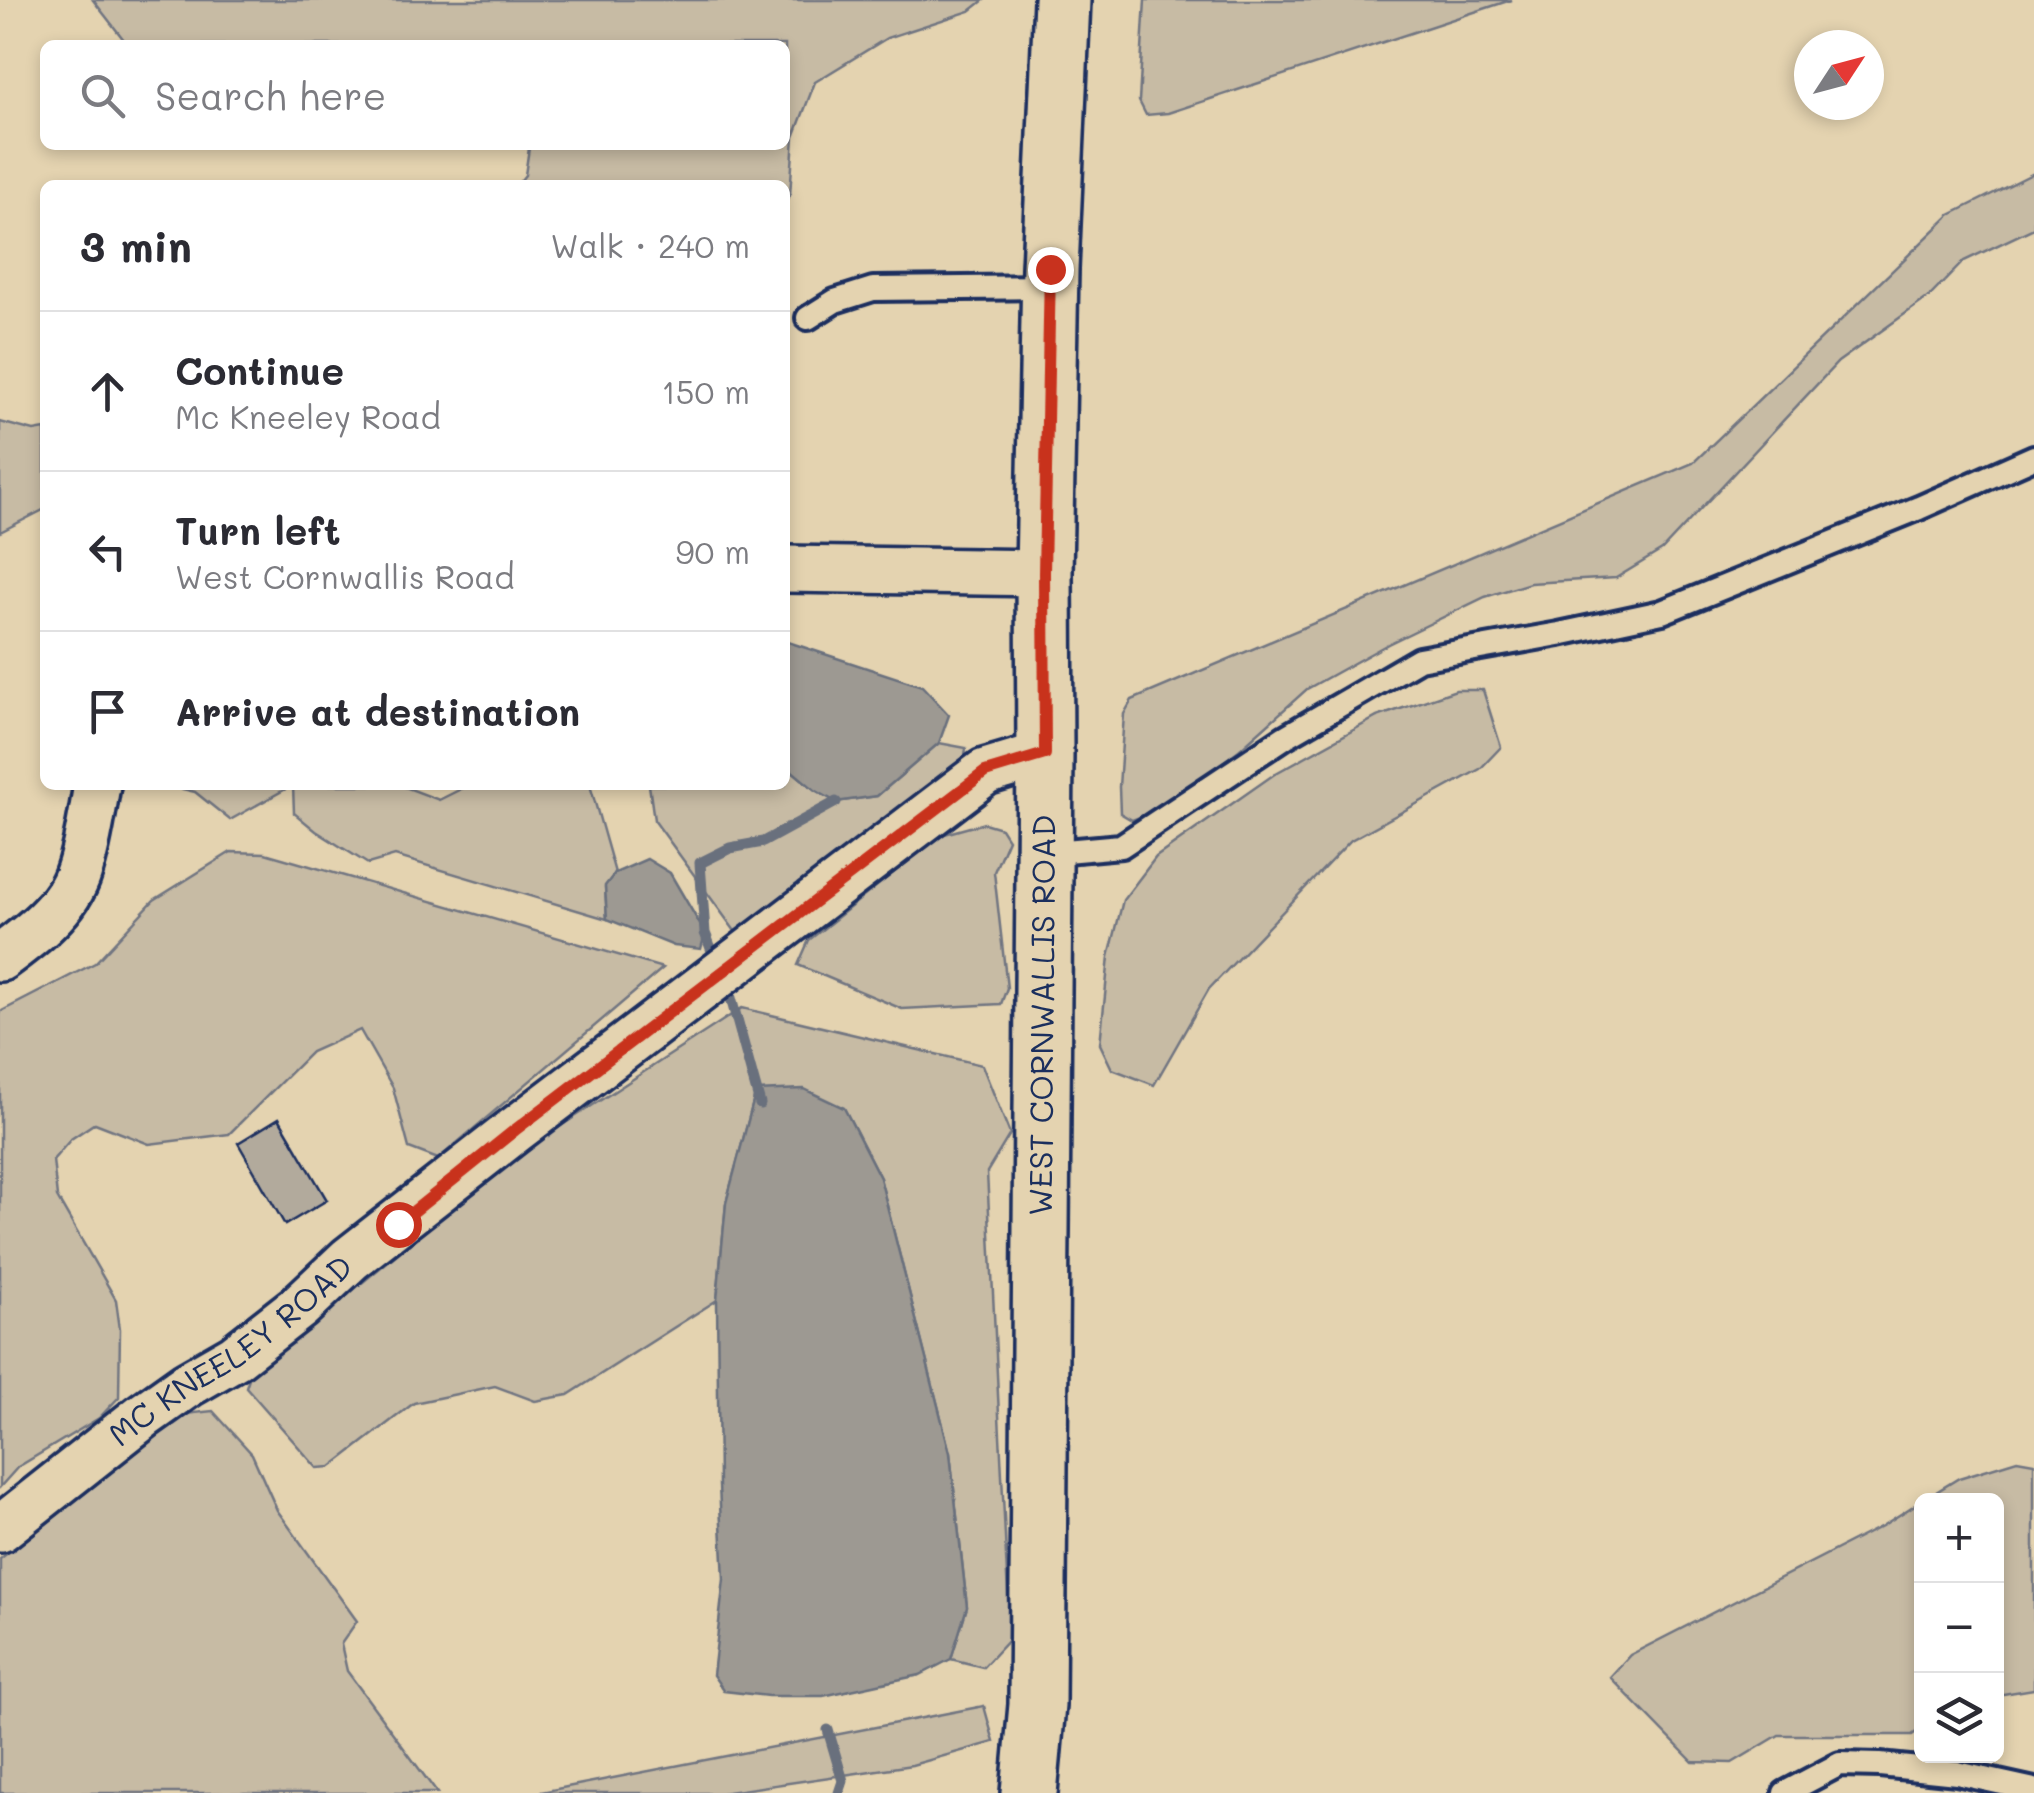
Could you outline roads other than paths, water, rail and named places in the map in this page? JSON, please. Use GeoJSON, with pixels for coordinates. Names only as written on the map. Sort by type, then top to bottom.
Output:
{"type":"FeatureCollection","features":[{"type":"Feature","properties":{"kind":"street","name":"WEST CORNWALLIS ROAD"},"geometry":{"type":"LineString","coordinates":[[1030,1793],[1036,1706],[1044,573],[1062,0]]}},
{"type":"Feature","properties":{"kind":"street"},"geometry":{"type":"LineString","coordinates":[[790,570],[1044,573]]}},
{"type":"Feature","properties":{"kind":"street","name":"MC KNEELEY ROAD"},"geometry":{"type":"LineString","coordinates":[[0,1529],[143,1416],[235,1357],[299,1307],[350,1259],[515,1130],[985,772],[1045,754]]}},
{"type":"Feature","properties":{"kind":"street"},"geometry":{"type":"LineString","coordinates":[[0,958],[33,933],[66,897],[79,874],[96,790]]}},
{"type":"Feature","properties":{"kind":"lane"},"geometry":{"type":"LineString","coordinates":[[808,318],[835,301],[872,289],[1050,287]]}},
{"type":"Feature","properties":{"kind":"lane"},"geometry":{"type":"LineString","coordinates":[[1043,854],[1120,846],[1285,737],[1419,659],[1662,612],[2034,457]]}},
{"type":"Feature","properties":{"kind":"lane"},"geometry":{"type":"LineString","coordinates":[[1785,1793],[1840,1764],[1957,1774],[2034,1790]]}},
{"type":"Feature","properties":{"kind":"waterway"},"geometry":{"type":"LineString","coordinates":[[714,956],[705,933],[700,863],[730,848],[763,842],[836,802]]}},
{"type":"Feature","properties":{"kind":"waterway"},"geometry":{"type":"LineString","coordinates":[[728,987],[760,1104]]}},
{"type":"Feature","properties":{"kind":"waterway"},"geometry":{"type":"LineString","coordinates":[[828,1730],[843,1781],[839,1793]]}}]}
